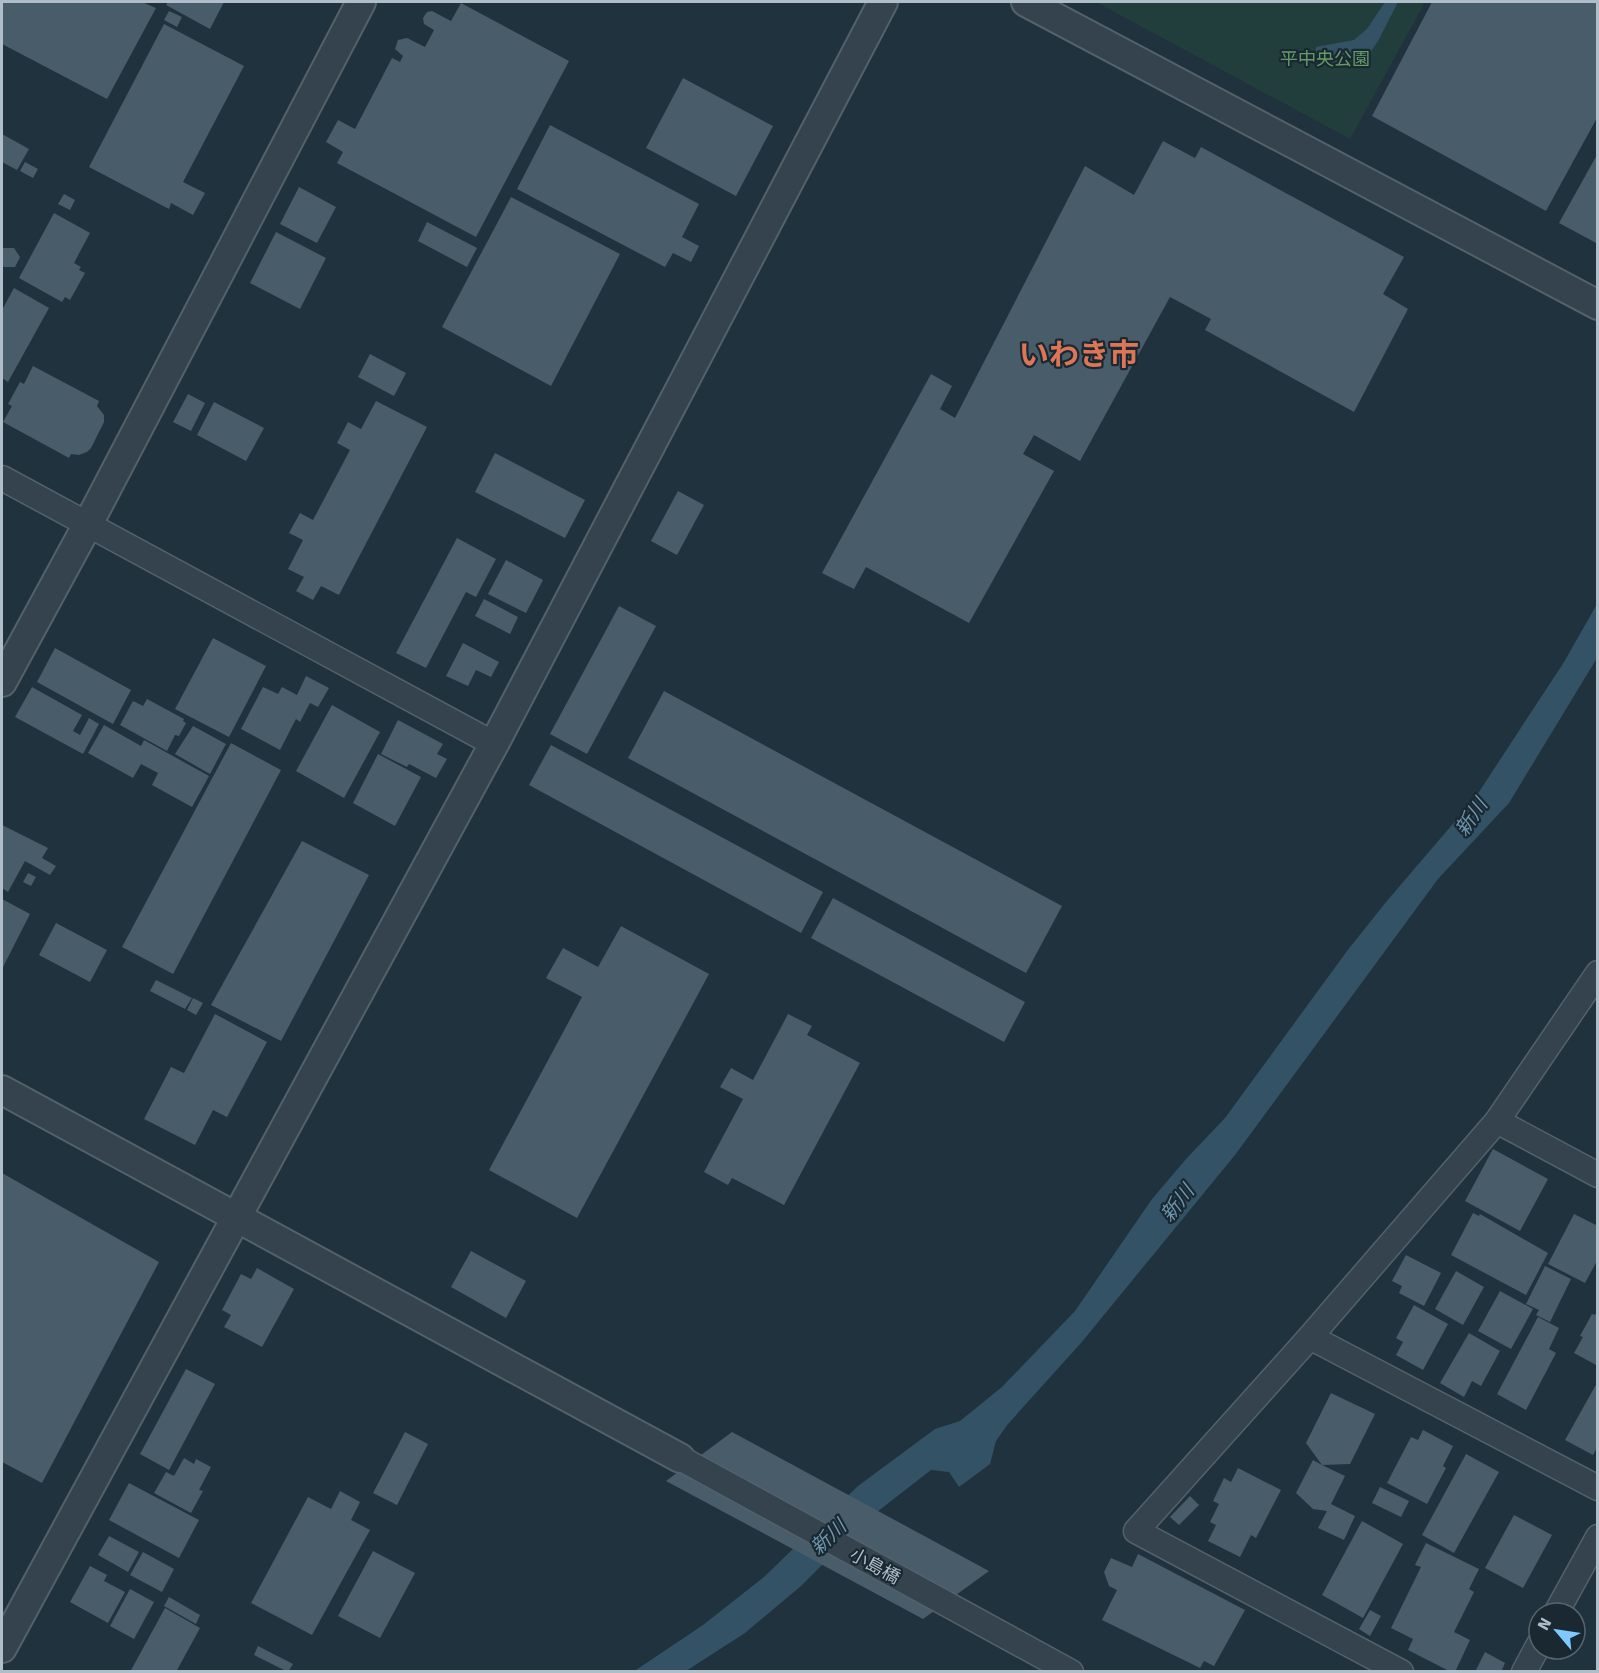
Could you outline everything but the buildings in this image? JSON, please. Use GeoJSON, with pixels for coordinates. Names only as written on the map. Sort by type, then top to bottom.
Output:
{"type":"FeatureCollection","features":[{"type":"Feature","properties":{"kind":"street"},"geometry":{"type":"LineString","coordinates":[[2,681],[88,524],[361,2]]}},
{"type":"Feature","properties":{"kind":"street"},"geometry":{"type":"LineString","coordinates":[[2,1648],[494,744],[883,2]]}},
{"type":"Feature","properties":{"kind":"street"},"geometry":{"type":"LineString","coordinates":[[1026,2],[1598,305]]}},
{"type":"Feature","properties":{"kind":"street"},"geometry":{"type":"LineString","coordinates":[[2,478],[494,744]]}},
{"type":"Feature","properties":{"kind":"street"},"geometry":{"type":"LineString","coordinates":[[1401,1671],[1136,1531],[1310,1337],[1497,1121],[1598,973]]}},
{"type":"Feature","properties":{"kind":"street"},"geometry":{"type":"LineString","coordinates":[[2,1090],[680,1458]]}},
{"type":"Feature","properties":{"kind":"street"},"geometry":{"type":"LineString","coordinates":[[1497,1121],[1598,1174]]}},
{"type":"Feature","properties":{"kind":"street"},"geometry":{"type":"LineString","coordinates":[[1310,1337],[1598,1488]]}},
{"type":"Feature","properties":{"kind":"street","name":"小島橋"},"geometry":{"type":"LineString","coordinates":[[680,1458],[1071,1671]]}},
{"type":"Feature","properties":{"kind":"street"},"geometry":{"type":"LineString","coordinates":[[1563,1601],[1598,1537]]}},
{"type":"Feature","properties":{"kind":"green space","name":"平中央公園"},"geometry":{"type":"Polygon","coordinates":[[[1096,2],[1425,2],[1350,139],[1096,2]]]}},
{"type":"Feature","properties":{"kind":"water"},"geometry":{"type":"Polygon","coordinates":[[[1385,2],[1398,2],[1378,41],[1363,63],[1338,66],[1327,63],[1315,55],[1316,47],[1354,40],[1367,29],[1385,2]]]}},
{"type":"Feature","properties":{"kind":"water","name":"新川"},"geometry":{"type":"Polygon","coordinates":[[[1597,604],[1597,658],[1509,803],[1438,879],[1235,1155],[1081,1343],[1008,1424],[996,1441],[990,1464],[959,1487],[949,1472],[931,1470],[868,1519],[801,1586],[745,1633],[686,1671],[633,1672],[703,1625],[764,1577],[858,1486],[935,1429],[960,1421],[1002,1387],[1075,1311],[1152,1199],[1225,1118],[1347,951],[1475,798],[1564,662],[1597,604]]]}},
{"type":"Feature","properties":{"kind":"district","name":"いわき市"},"geometry":{"type":"Point","coordinates":[1079,355]}}]}
